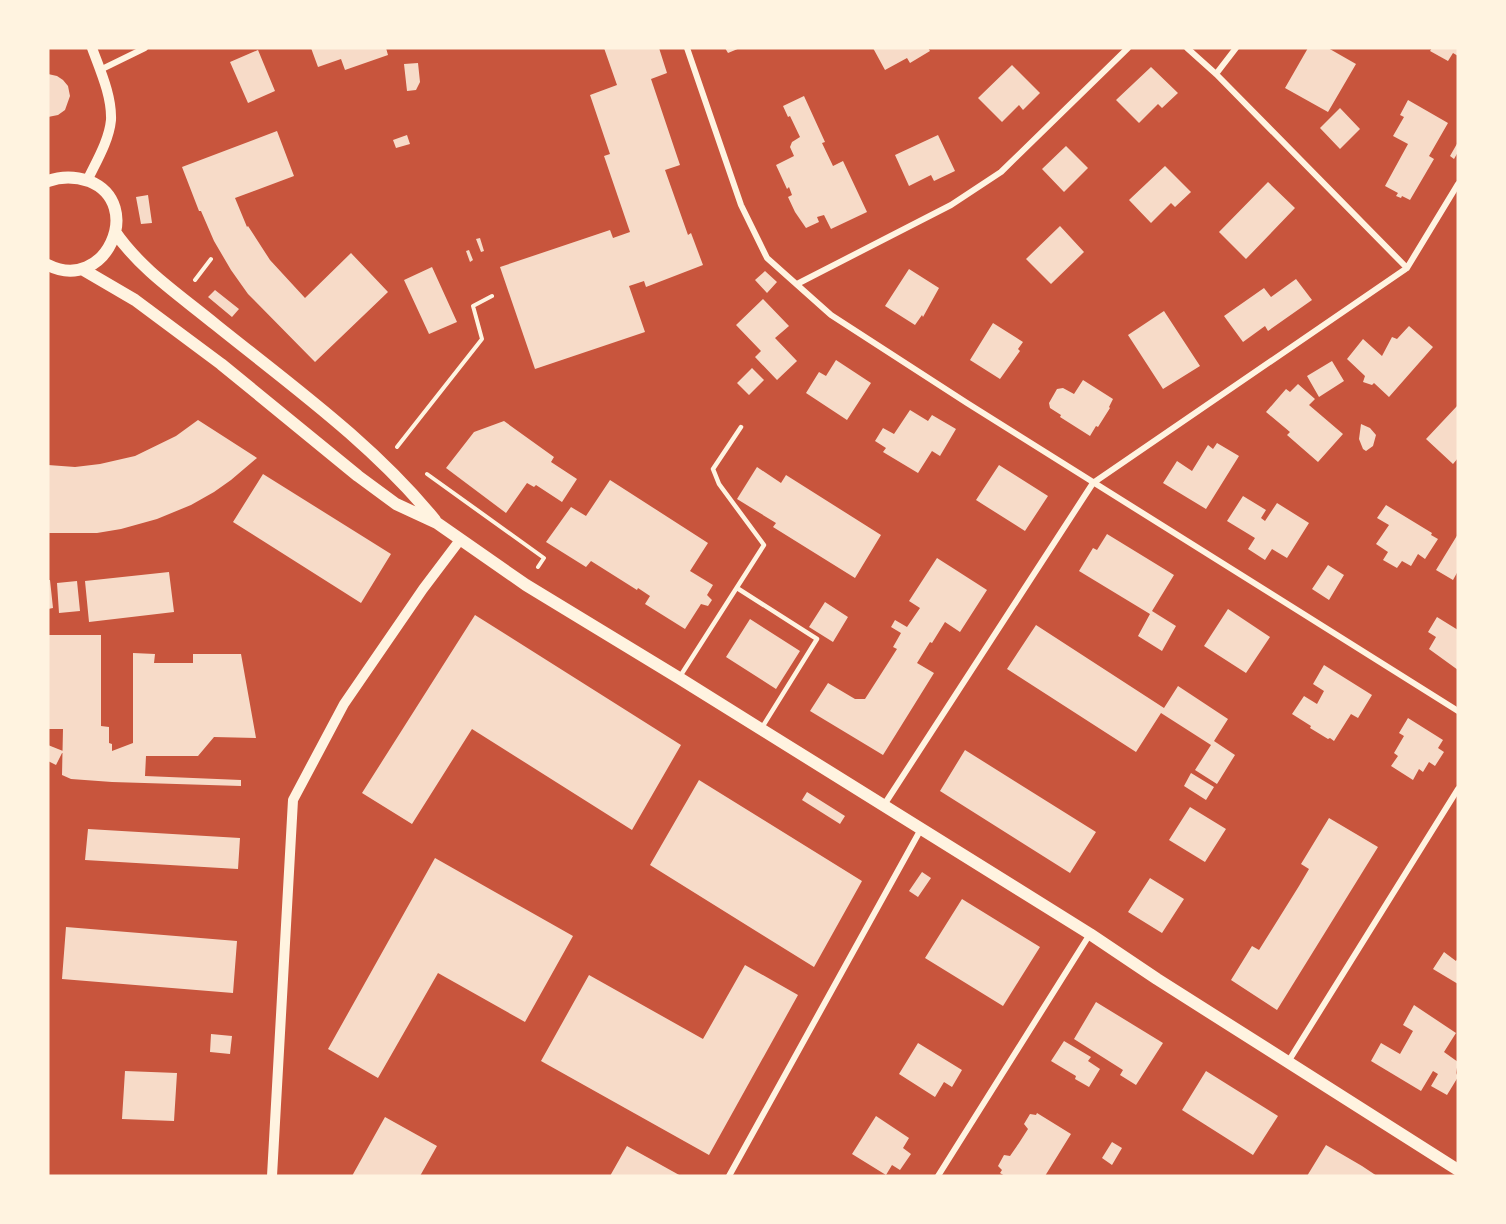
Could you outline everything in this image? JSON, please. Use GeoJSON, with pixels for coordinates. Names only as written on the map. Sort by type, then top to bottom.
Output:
{"type":"FeatureCollection","features":[{"type":"Feature","properties":{"kind":"main road"},"geometry":{"type":"LineString","coordinates":[[48,181],[67,177],[96,184],[110,201],[116,221],[116,232],[107,251],[100,259],[82,269],[62,270],[48,265]]}},
{"type":"Feature","properties":{"kind":"main road"},"geometry":{"type":"LineString","coordinates":[[116,232],[128,251],[300,392],[409,488],[437,523]]}},
{"type":"Feature","properties":{"kind":"main road"},"geometry":{"type":"LineString","coordinates":[[82,269],[135,300],[202,350],[396,504],[437,523],[526,585],[1090,934],[1458,1170]]}},
{"type":"Feature","properties":{"kind":"street"},"geometry":{"type":"LineString","coordinates":[[87,181],[99,156],[111,121],[109,101],[92,48]]}},
{"type":"Feature","properties":{"kind":"street"},"geometry":{"type":"LineString","coordinates":[[100,70],[145,48]]}},
{"type":"Feature","properties":{"kind":"street"},"geometry":{"type":"LineString","coordinates":[[687,48],[741,205],[767,258],[831,315],[1093,483],[1458,711]]}},
{"type":"Feature","properties":{"kind":"street"},"geometry":{"type":"LineString","coordinates":[[797,284],[951,205],[1001,172],[1128,48]]}},
{"type":"Feature","properties":{"kind":"street"},"geometry":{"type":"LineString","coordinates":[[1187,48],[1216,74],[1407,268]]}},
{"type":"Feature","properties":{"kind":"street"},"geometry":{"type":"LineString","coordinates":[[1216,74],[1236,48]]}},
{"type":"Feature","properties":{"kind":"street"},"geometry":{"type":"LineString","coordinates":[[884,805],[1093,483],[1407,268],[1458,184]]}},
{"type":"Feature","properties":{"kind":"street"},"geometry":{"type":"LineString","coordinates":[[272,1176],[293,800],[344,704],[423,589],[460,540]]}},
{"type":"Feature","properties":{"kind":"street"},"geometry":{"type":"LineString","coordinates":[[1288,1062],[1458,789]]}},
{"type":"Feature","properties":{"kind":"street"},"geometry":{"type":"LineString","coordinates":[[729,1176],[921,830]]}},
{"type":"Feature","properties":{"kind":"street"},"geometry":{"type":"LineString","coordinates":[[938,1176],[1090,934]]}},
{"type":"Feature","properties":{"kind":"lane"},"geometry":{"type":"LineString","coordinates":[[48,273],[62,270]]}},
{"type":"Feature","properties":{"kind":"lane"},"geometry":{"type":"LineString","coordinates":[[679,678],[764,545],[719,484],[713,469],[741,427]]}},
{"type":"Feature","properties":{"kind":"lane"},"geometry":{"type":"LineString","coordinates":[[737,588],[817,639],[761,729]]}},
{"type":"Feature","properties":{"kind":"path"},"geometry":{"type":"LineString","coordinates":[[189,288],[211,259]]}},
{"type":"Feature","properties":{"kind":"path"},"geometry":{"type":"LineString","coordinates":[[403,453],[396,447],[482,339],[472,306],[492,296]]}},
{"type":"Feature","properties":{"kind":"path"},"geometry":{"type":"LineString","coordinates":[[424,471],[544,558],[526,585]]}},
{"type":"Feature","properties":{"kind":"building"},"geometry":{"type":"Polygon","coordinates":[[[311,48],[386,48],[388,55],[345,70],[341,59],[318,67],[311,48]]]}},
{"type":"Feature","properties":{"kind":"building"},"geometry":{"type":"Polygon","coordinates":[[[604,48],[659,48],[667,73],[651,79],[680,165],[665,170],[688,235],[691,233],[703,265],[646,287],[644,281],[629,286],[645,332],[535,369],[500,267],[610,230],[613,238],[630,232],[604,156],[610,154],[590,95],[617,85],[604,48]]]}},
{"type":"Feature","properties":{"kind":"building"},"geometry":{"type":"Polygon","coordinates":[[[725,48],[740,48],[728,53],[725,48]]]}},
{"type":"Feature","properties":{"kind":"building"},"geometry":{"type":"Polygon","coordinates":[[[873,48],[928,48],[930,51],[910,63],[907,58],[885,70],[873,48]]]}},
{"type":"Feature","properties":{"kind":"building"},"geometry":{"type":"Polygon","coordinates":[[[1308,48],[1328,48],[1356,64],[1328,112],[1285,88],[1308,48]]]}},
{"type":"Feature","properties":{"kind":"building"},"geometry":{"type":"Polygon","coordinates":[[[1432,48],[1458,48],[1458,56],[1453,53],[1448,61],[1430,51],[1432,48]]]}},
{"type":"Feature","properties":{"kind":"building"},"geometry":{"type":"Polygon","coordinates":[[[258,50],[275,91],[248,103],[230,62],[258,50]]]}},
{"type":"Feature","properties":{"kind":"building"},"geometry":{"type":"Polygon","coordinates":[[[418,63],[420,82],[416,90],[407,91],[404,64],[418,63]]]}},
{"type":"Feature","properties":{"kind":"building"},"geometry":{"type":"Polygon","coordinates":[[[1012,65],[1040,93],[1023,110],[1019,105],[1002,122],[978,98],[1012,65]]]}},
{"type":"Feature","properties":{"kind":"building"},"geometry":{"type":"Polygon","coordinates":[[[1151,67],[1178,93],[1162,108],[1158,104],[1139,123],[1116,100],[1151,67]]]}},
{"type":"Feature","properties":{"kind":"building"},"geometry":{"type":"Polygon","coordinates":[[[48,74],[63,80],[68,86],[70,96],[65,110],[58,115],[48,117],[48,74]]]}},
{"type":"Feature","properties":{"kind":"building"},"geometry":{"type":"Polygon","coordinates":[[[804,96],[833,166],[843,161],[867,212],[831,229],[824,215],[817,217],[819,222],[806,228],[795,212],[788,197],[792,195],[789,187],[787,189],[776,165],[794,156],[790,147],[792,142],[800,137],[783,106],[804,96]]]}},
{"type":"Feature","properties":{"kind":"building"},"geometry":{"type":"Polygon","coordinates":[[[1408,100],[1448,123],[1429,156],[1434,159],[1410,200],[1396,196],[1398,193],[1385,186],[1408,144],[1393,136],[1404,117],[1400,115],[1408,100]]]}},
{"type":"Feature","properties":{"kind":"building"},"geometry":{"type":"Polygon","coordinates":[[[1340,108],[1360,129],[1340,149],[1320,128],[1340,108]]]}},
{"type":"Feature","properties":{"kind":"building"},"geometry":{"type":"Polygon","coordinates":[[[277,131],[294,176],[235,198],[247,227],[270,260],[305,298],[351,253],[388,292],[315,362],[248,294],[231,270],[199,211],[182,167],[277,131]]]}},
{"type":"Feature","properties":{"kind":"building"},"geometry":{"type":"Polygon","coordinates":[[[407,135],[410,144],[396,148],[393,140],[407,135]]]}},
{"type":"Feature","properties":{"kind":"building"},"geometry":{"type":"Polygon","coordinates":[[[938,135],[955,171],[934,181],[931,175],[909,186],[895,155],[938,135]]]}},
{"type":"Feature","properties":{"kind":"building"},"geometry":{"type":"Polygon","coordinates":[[[1458,142],[1458,152],[1454,159],[1450,156],[1458,142]]]}},
{"type":"Feature","properties":{"kind":"building"},"geometry":{"type":"Polygon","coordinates":[[[1066,146],[1088,168],[1064,192],[1042,169],[1066,146]]]}},
{"type":"Feature","properties":{"kind":"building"},"geometry":{"type":"Polygon","coordinates":[[[1165,166],[1191,192],[1175,207],[1171,203],[1151,223],[1129,200],[1165,166]]]}},
{"type":"Feature","properties":{"kind":"building"},"geometry":{"type":"Polygon","coordinates":[[[1268,182],[1295,208],[1246,259],[1219,232],[1268,182]]]}},
{"type":"Feature","properties":{"kind":"building"},"geometry":{"type":"Polygon","coordinates":[[[148,195],[152,223],[141,224],[136,197],[148,195]]]}},
{"type":"Feature","properties":{"kind":"building"},"geometry":{"type":"Polygon","coordinates":[[[1060,226],[1084,252],[1051,284],[1026,259],[1060,226]]]}},
{"type":"Feature","properties":{"kind":"building"},"geometry":{"type":"Polygon","coordinates":[[[480,238],[484,251],[481,252],[476,239],[480,238]]]}},
{"type":"Feature","properties":{"kind":"building"},"geometry":{"type":"Polygon","coordinates":[[[469,250],[473,260],[470,262],[466,251],[469,250]]]}},
{"type":"Feature","properties":{"kind":"building"},"geometry":{"type":"Polygon","coordinates":[[[432,267],[457,322],[429,334],[404,280],[432,267]]]}},
{"type":"Feature","properties":{"kind":"building"},"geometry":{"type":"Polygon","coordinates":[[[909,269],[939,288],[923,317],[922,315],[915,325],[885,306],[909,269]]]}},
{"type":"Feature","properties":{"kind":"building"},"geometry":{"type":"Polygon","coordinates":[[[765,271],[777,282],[767,293],[755,280],[765,271]]]}},
{"type":"Feature","properties":{"kind":"building"},"geometry":{"type":"Polygon","coordinates":[[[1296,279],[1312,300],[1268,331],[1265,326],[1243,342],[1224,316],[1264,288],[1271,297],[1296,279]]]}},
{"type":"Feature","properties":{"kind":"building"},"geometry":{"type":"Polygon","coordinates":[[[215,290],[239,309],[232,317],[208,297],[215,290]]]}},
{"type":"Feature","properties":{"kind":"building"},"geometry":{"type":"Polygon","coordinates":[[[763,299],[789,326],[775,338],[797,361],[777,380],[755,357],[761,351],[736,325],[763,299]]]}},
{"type":"Feature","properties":{"kind":"building"},"geometry":{"type":"Polygon","coordinates":[[[1164,311],[1200,366],[1163,389],[1128,335],[1164,311]]]}},
{"type":"Feature","properties":{"kind":"building"},"geometry":{"type":"Polygon","coordinates":[[[993,323],[1023,342],[1018,349],[1020,351],[1000,379],[970,360],[993,323]]]}},
{"type":"Feature","properties":{"kind":"building"},"geometry":{"type":"Polygon","coordinates":[[[1409,326],[1433,347],[1389,397],[1374,383],[1372,385],[1363,382],[1365,376],[1347,359],[1363,339],[1382,356],[1392,337],[1397,339],[1409,326]]]}},
{"type":"Feature","properties":{"kind":"building"},"geometry":{"type":"Polygon","coordinates":[[[836,360],[871,383],[847,420],[806,393],[819,372],[826,376],[836,360]]]}},
{"type":"Feature","properties":{"kind":"building"},"geometry":{"type":"Polygon","coordinates":[[[1332,361],[1344,381],[1319,397],[1307,376],[1332,361]]]}},
{"type":"Feature","properties":{"kind":"building"},"geometry":{"type":"Polygon","coordinates":[[[752,368],[764,380],[749,395],[737,383],[752,368]]]}},
{"type":"Feature","properties":{"kind":"building"},"geometry":{"type":"Polygon","coordinates":[[[1083,380],[1113,399],[1110,408],[1090,436],[1060,417],[1061,415],[1050,408],[1049,403],[1057,389],[1063,388],[1074,394],[1083,380]]]}},
{"type":"Feature","properties":{"kind":"building"},"geometry":{"type":"Polygon","coordinates":[[[1298,384],[1315,399],[1309,405],[1343,434],[1318,462],[1287,435],[1290,432],[1266,412],[1286,389],[1290,392],[1298,384]]]}},
{"type":"Feature","properties":{"kind":"building"},"geometry":{"type":"Polygon","coordinates":[[[1458,405],[1458,458],[1453,464],[1426,439],[1458,405]]]}},
{"type":"Feature","properties":{"kind":"building"},"geometry":{"type":"Polygon","coordinates":[[[910,410],[928,421],[932,415],[956,429],[940,456],[932,451],[918,473],[883,452],[886,448],[875,441],[883,428],[894,434],[910,410]]]}},
{"type":"Feature","properties":{"kind":"building"},"geometry":{"type":"Polygon","coordinates":[[[198,420],[257,458],[214,492],[191,505],[157,519],[97,533],[48,533],[48,465],[75,467],[135,456],[176,436],[198,420]]]}},
{"type":"Feature","properties":{"kind":"building"},"geometry":{"type":"Polygon","coordinates":[[[504,421],[554,457],[551,462],[577,479],[562,502],[536,485],[534,487],[527,483],[506,513],[446,468],[474,432],[504,421]]]}},
{"type":"Feature","properties":{"kind":"building"},"geometry":{"type":"Polygon","coordinates":[[[1361,424],[1370,428],[1376,435],[1373,446],[1366,451],[1359,439],[1361,424]]]}},
{"type":"Feature","properties":{"kind":"building"},"geometry":{"type":"Polygon","coordinates":[[[1217,443],[1239,456],[1206,509],[1163,483],[1177,461],[1192,471],[1208,445],[1213,449],[1217,443]]]}},
{"type":"Feature","properties":{"kind":"building"},"geometry":{"type":"Polygon","coordinates":[[[999,465],[1048,496],[1025,531],[976,500],[999,465]]]}},
{"type":"Feature","properties":{"kind":"building"},"geometry":{"type":"Polygon","coordinates":[[[757,467],[781,483],[786,475],[881,535],[855,578],[773,527],[776,523],[737,499],[757,467]]]}},
{"type":"Feature","properties":{"kind":"building"},"geometry":{"type":"Polygon","coordinates":[[[263,474],[391,554],[361,603],[233,522],[263,474]]]}},
{"type":"Feature","properties":{"kind":"building"},"geometry":{"type":"Polygon","coordinates":[[[610,480],[708,543],[690,571],[713,585],[707,595],[712,600],[708,606],[701,604],[685,629],[645,604],[650,596],[638,588],[637,590],[591,561],[586,567],[546,542],[571,507],[586,516],[610,480]]]}},
{"type":"Feature","properties":{"kind":"building"},"geometry":{"type":"Polygon","coordinates":[[[1243,496],[1266,510],[1261,518],[1265,521],[1277,503],[1309,523],[1287,558],[1272,549],[1265,560],[1248,549],[1255,538],[1227,521],[1243,496]]]}},
{"type":"Feature","properties":{"kind":"building"},"geometry":{"type":"Polygon","coordinates":[[[1386,505],[1438,539],[1425,559],[1418,554],[1411,566],[1402,561],[1397,568],[1383,560],[1388,552],[1376,544],[1389,525],[1377,518],[1386,505]]]}},
{"type":"Feature","properties":{"kind":"building"},"geometry":{"type":"Polygon","coordinates":[[[1107,534],[1174,575],[1152,611],[1176,626],[1162,651],[1138,636],[1150,614],[1079,571],[1093,548],[1097,550],[1107,534]]]}},
{"type":"Feature","properties":{"kind":"building"},"geometry":{"type":"Polygon","coordinates":[[[1458,534],[1458,571],[1453,580],[1436,570],[1458,534]]]}},
{"type":"Feature","properties":{"kind":"building"},"geometry":{"type":"Polygon","coordinates":[[[937,558],[987,590],[960,632],[945,622],[932,643],[930,642],[917,663],[934,673],[883,755],[810,711],[828,683],[855,699],[865,699],[897,649],[893,647],[901,633],[891,627],[895,620],[907,627],[920,608],[909,601],[937,558]]]}},
{"type":"Feature","properties":{"kind":"building"},"geometry":{"type":"Polygon","coordinates":[[[1328,565],[1344,575],[1329,600],[1312,589],[1328,565]]]}},
{"type":"Feature","properties":{"kind":"building"},"geometry":{"type":"Polygon","coordinates":[[[169,572],[174,612],[89,622],[85,581],[169,572]]]}},
{"type":"Feature","properties":{"kind":"building"},"geometry":{"type":"Polygon","coordinates":[[[48,580],[50,580],[53,608],[48,609],[48,580]]]}},
{"type":"Feature","properties":{"kind":"building"},"geometry":{"type":"Polygon","coordinates":[[[77,581],[80,611],[59,613],[57,583],[77,581]]]}},
{"type":"Feature","properties":{"kind":"building"},"geometry":{"type":"Polygon","coordinates":[[[825,602],[848,617],[833,642],[809,627],[825,602]]]}},
{"type":"Feature","properties":{"kind":"building"},"geometry":{"type":"Polygon","coordinates":[[[1228,609],[1270,637],[1246,673],[1204,646],[1228,609]]]}},
{"type":"Feature","properties":{"kind":"building"},"geometry":{"type":"Polygon","coordinates":[[[475,615],[681,745],[632,830],[472,729],[412,824],[362,793],[475,615]]]}},
{"type":"Feature","properties":{"kind":"building"},"geometry":{"type":"Polygon","coordinates":[[[1437,617],[1458,630],[1458,670],[1429,649],[1436,637],[1428,632],[1437,617]]]}},
{"type":"Feature","properties":{"kind":"building"},"geometry":{"type":"Polygon","coordinates":[[[750,619],[800,651],[776,689],[726,657],[750,619]]]}},
{"type":"Feature","properties":{"kind":"building"},"geometry":{"type":"Polygon","coordinates":[[[1036,625],[1164,708],[1178,686],[1228,719],[1214,741],[1235,755],[1217,784],[1195,770],[1211,745],[1161,713],[1136,752],[1007,669],[1036,625]]]}},
{"type":"Feature","properties":{"kind":"building"},"geometry":{"type":"Polygon","coordinates":[[[48,635],[101,635],[101,726],[109,727],[109,743],[112,744],[112,751],[133,743],[133,653],[155,654],[154,663],[193,663],[193,654],[241,654],[256,738],[214,737],[198,756],[146,756],[145,776],[241,780],[241,786],[112,782],[71,779],[62,775],[63,729],[48,729],[48,635]]]}},
{"type":"Feature","properties":{"kind":"building"},"geometry":{"type":"Polygon","coordinates":[[[1324,665],[1372,695],[1358,718],[1351,714],[1334,741],[1310,728],[1311,726],[1292,714],[1304,696],[1317,704],[1324,691],[1313,684],[1324,665]]]}},
{"type":"Feature","properties":{"kind":"building"},"geometry":{"type":"Polygon","coordinates":[[[1408,718],[1443,740],[1438,748],[1444,752],[1435,766],[1429,762],[1423,772],[1419,769],[1413,780],[1391,766],[1398,756],[1394,753],[1404,736],[1399,733],[1408,718]]]}},
{"type":"Feature","properties":{"kind":"building"},"geometry":{"type":"Polygon","coordinates":[[[48,745],[63,751],[56,765],[48,761],[48,745]]]}},
{"type":"Feature","properties":{"kind":"building"},"geometry":{"type":"Polygon","coordinates":[[[965,750],[1096,832],[1070,873],[940,791],[965,750]]]}},
{"type":"Feature","properties":{"kind":"building"},"geometry":{"type":"Polygon","coordinates":[[[1191,773],[1214,787],[1206,800],[1184,786],[1191,773]]]}},
{"type":"Feature","properties":{"kind":"building"},"geometry":{"type":"Polygon","coordinates":[[[699,780],[862,881],[814,967],[650,865],[699,780]]]}},
{"type":"Feature","properties":{"kind":"building"},"geometry":{"type":"Polygon","coordinates":[[[807,792],[845,816],[840,824],[802,800],[807,792]]]}},
{"type":"Feature","properties":{"kind":"building"},"geometry":{"type":"Polygon","coordinates":[[[1190,807],[1226,829],[1205,862],[1169,840],[1190,807]]]}},
{"type":"Feature","properties":{"kind":"building"},"geometry":{"type":"Polygon","coordinates":[[[1329,818],[1378,847],[1277,1010],[1231,980],[1252,946],[1259,950],[1299,886],[1309,869],[1301,864],[1329,818]]]}},
{"type":"Feature","properties":{"kind":"building"},"geometry":{"type":"Polygon","coordinates":[[[88,829],[240,838],[238,869],[85,860],[88,829]]]}},
{"type":"Feature","properties":{"kind":"building"},"geometry":{"type":"Polygon","coordinates":[[[435,858],[573,936],[525,1022],[438,973],[378,1078],[328,1049],[435,858]]]}},
{"type":"Feature","properties":{"kind":"building"},"geometry":{"type":"Polygon","coordinates":[[[922,872],[931,878],[918,897],[909,891],[922,872]]]}},
{"type":"Feature","properties":{"kind":"building"},"geometry":{"type":"Polygon","coordinates":[[[1150,878],[1184,899],[1162,933],[1128,912],[1150,878]]]}},
{"type":"Feature","properties":{"kind":"building"},"geometry":{"type":"Polygon","coordinates":[[[962,899],[1040,947],[1003,1006],[925,958],[962,899]]]}},
{"type":"Feature","properties":{"kind":"building"},"geometry":{"type":"Polygon","coordinates":[[[66,927],[237,941],[233,993],[62,979],[66,927]]]}},
{"type":"Feature","properties":{"kind":"building"},"geometry":{"type":"Polygon","coordinates":[[[1444,952],[1456,961],[1458,958],[1458,984],[1433,969],[1444,952]]]}},
{"type":"Feature","properties":{"kind":"building"},"geometry":{"type":"Polygon","coordinates":[[[745,965],[798,995],[709,1155],[541,1061],[589,975],[703,1039],[745,965]]]}},
{"type":"Feature","properties":{"kind":"building"},"geometry":{"type":"Polygon","coordinates":[[[1096,1002],[1163,1043],[1136,1085],[1120,1075],[1123,1070],[1074,1039],[1096,1002]]]}},
{"type":"Feature","properties":{"kind":"building"},"geometry":{"type":"Polygon","coordinates":[[[1414,1005],[1456,1033],[1444,1052],[1458,1062],[1456,1073],[1458,1077],[1447,1095],[1431,1086],[1438,1074],[1433,1071],[1421,1091],[1371,1061],[1381,1043],[1400,1054],[1413,1031],[1403,1025],[1414,1005]]]}},
{"type":"Feature","properties":{"kind":"building"},"geometry":{"type":"Polygon","coordinates":[[[211,1034],[232,1036],[230,1054],[210,1052],[211,1034]]]}},
{"type":"Feature","properties":{"kind":"building"},"geometry":{"type":"Polygon","coordinates":[[[1064,1041],[1091,1057],[1088,1061],[1100,1069],[1089,1087],[1051,1061],[1064,1041]]]}},
{"type":"Feature","properties":{"kind":"building"},"geometry":{"type":"Polygon","coordinates":[[[918,1043],[962,1070],[952,1087],[944,1082],[935,1097],[899,1074],[918,1043]]]}},
{"type":"Feature","properties":{"kind":"building"},"geometry":{"type":"Polygon","coordinates":[[[125,1071],[177,1073],[174,1121],[122,1119],[125,1071]]]}},
{"type":"Feature","properties":{"kind":"building"},"geometry":{"type":"Polygon","coordinates":[[[1206,1071],[1278,1116],[1253,1155],[1182,1110],[1206,1071]]]}},
{"type":"Feature","properties":{"kind":"building"},"geometry":{"type":"Polygon","coordinates":[[[1037,1113],[1071,1134],[1045,1176],[1005,1176],[1000,1173],[1002,1170],[998,1166],[1004,1155],[1010,1156],[1028,1129],[1024,1124],[1030,1114],[1036,1115],[1037,1113]]]}},
{"type":"Feature","properties":{"kind":"building"},"geometry":{"type":"Polygon","coordinates":[[[876,1116],[909,1138],[903,1148],[911,1154],[900,1170],[892,1165],[886,1175],[852,1154],[876,1116]]]}},
{"type":"Feature","properties":{"kind":"building"},"geometry":{"type":"Polygon","coordinates":[[[385,1117],[437,1146],[420,1176],[352,1176],[385,1117]]]}},
{"type":"Feature","properties":{"kind":"building"},"geometry":{"type":"Polygon","coordinates":[[[1112,1142],[1122,1148],[1112,1165],[1102,1158],[1112,1142]]]}},
{"type":"Feature","properties":{"kind":"building"},"geometry":{"type":"Polygon","coordinates":[[[1326,1145],[1362,1166],[1377,1176],[1307,1176],[1326,1145]]]}},
{"type":"Feature","properties":{"kind":"building"},"geometry":{"type":"Polygon","coordinates":[[[627,1146],[681,1176],[610,1176],[627,1146]]]}}]}
